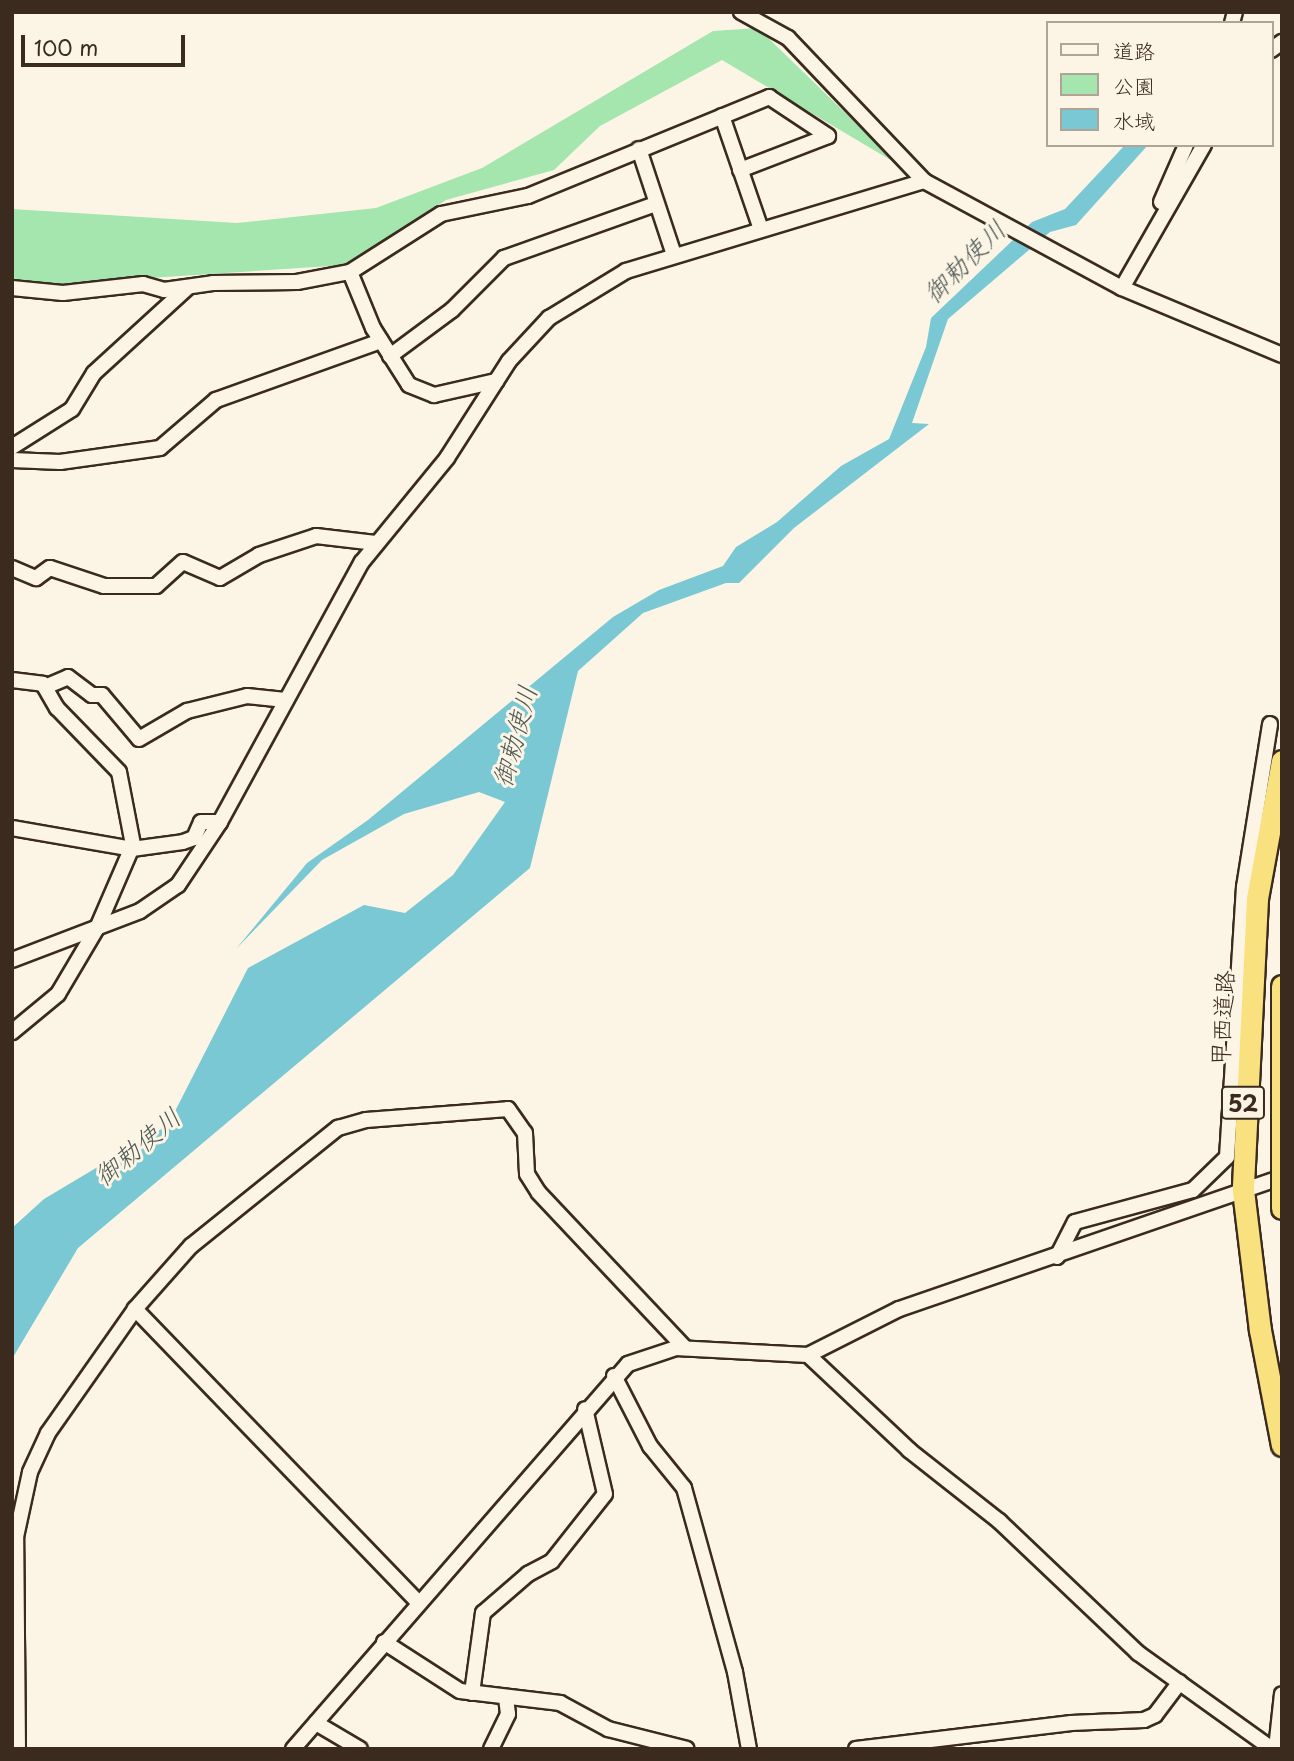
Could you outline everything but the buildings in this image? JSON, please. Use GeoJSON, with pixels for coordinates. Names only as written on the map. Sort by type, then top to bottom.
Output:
{"type":"FeatureCollection","features":[{"type":"Feature","properties":{"kind":"highway","name":"甲西道路"},"geometry":{"type":"LineString","coordinates":[[1282,761],[1257,900],[1243,1190],[1259,1330],[1282,1445]]}},
{"type":"Feature","properties":{"kind":"highway"},"geometry":{"type":"LineString","coordinates":[[1282,986],[1282,1208]]}},
{"type":"Feature","properties":{"kind":"street"},"geometry":{"type":"LineString","coordinates":[[741,12],[788,38],[924,181],[988,219],[1116,285],[1282,355]]}},
{"type":"Feature","properties":{"kind":"street"},"geometry":{"type":"LineString","coordinates":[[12,288],[62,293],[143,284],[187,288],[297,282],[350,272],[441,214],[528,196],[769,97],[828,136],[740,170]]}},
{"type":"Feature","properties":{"kind":"street"},"geometry":{"type":"LineString","coordinates":[[722,116],[761,229]]}},
{"type":"Feature","properties":{"kind":"street"},"geometry":{"type":"LineString","coordinates":[[1156,224],[1184,147]]}},
{"type":"Feature","properties":{"kind":"street"},"geometry":{"type":"LineString","coordinates":[[1116,285],[1203,147]]}},
{"type":"Feature","properties":{"kind":"street"},"geometry":{"type":"LineString","coordinates":[[639,149],[674,255]]}},
{"type":"Feature","properties":{"kind":"street"},"geometry":{"type":"LineString","coordinates":[[12,960],[140,911],[178,885],[220,822],[283,700],[376,543],[447,458],[530,335],[574,300],[626,271],[924,181]]}},
{"type":"Feature","properties":{"kind":"street"},"geometry":{"type":"LineString","coordinates":[[390,356],[452,310],[503,258],[656,204]]}},
{"type":"Feature","properties":{"kind":"street"},"geometry":{"type":"LineString","coordinates":[[350,272],[381,341],[409,385],[434,395],[496,382]]}},
{"type":"Feature","properties":{"kind":"street"},"geometry":{"type":"LineString","coordinates":[[12,447],[72,409],[94,373],[187,288]]}},
{"type":"Feature","properties":{"kind":"street"},"geometry":{"type":"LineString","coordinates":[[12,460],[60,462],[160,448],[216,400],[381,341]]}},
{"type":"Feature","properties":{"kind":"street"},"geometry":{"type":"LineString","coordinates":[[12,568],[36,578],[50,568],[104,586],[156,586],[183,562],[220,578],[259,555],[316,536],[376,543]]}},
{"type":"Feature","properties":{"kind":"street"},"geometry":{"type":"LineString","coordinates":[[12,680],[45,687],[68,677],[92,695],[102,695],[139,739],[187,711],[247,696],[283,700]]}},
{"type":"Feature","properties":{"kind":"street"},"geometry":{"type":"LineString","coordinates":[[12,1032],[58,994],[97,928],[132,849],[119,772],[57,708],[45,687]]}},
{"type":"Feature","properties":{"kind":"street"},"geometry":{"type":"LineString","coordinates":[[1057,1257],[1075,1222],[1193,1190],[1227,1157],[1244,887],[1270,724]]}},
{"type":"Feature","properties":{"kind":"street"},"geometry":{"type":"LineString","coordinates":[[12,828],[132,849],[183,842],[194,838],[201,822],[220,822]]}},
{"type":"Feature","properties":{"kind":"street"},"geometry":{"type":"LineString","coordinates":[[18,1749],[13,1577],[30,1472],[48,1433],[135,1310],[210,1227],[338,1128],[366,1120],[508,1109],[525,1133],[527,1174],[539,1193],[685,1348]]}},
{"type":"Feature","properties":{"kind":"street"},"geometry":{"type":"LineString","coordinates":[[293,1749],[614,1376],[643,1357],[685,1348],[808,1355],[879,1317],[1282,1177]]}},
{"type":"Feature","properties":{"kind":"street"},"geometry":{"type":"LineString","coordinates":[[135,1310],[418,1602]]}},
{"type":"Feature","properties":{"kind":"street"},"geometry":{"type":"LineString","coordinates":[[808,1355],[909,1450],[999,1521],[1111,1630],[1274,1749],[1282,1694]]}},
{"type":"Feature","properties":{"kind":"street"},"geometry":{"type":"LineString","coordinates":[[614,1376],[650,1446],[684,1488],[735,1672],[749,1749]]}},
{"type":"Feature","properties":{"kind":"street"},"geometry":{"type":"LineString","coordinates":[[472,1693],[483,1613],[528,1574],[552,1562],[605,1494],[585,1409]]}},
{"type":"Feature","properties":{"kind":"street"},"geometry":{"type":"LineString","coordinates":[[384,1642],[460,1691],[560,1703],[608,1729],[687,1749]]}},
{"type":"Feature","properties":{"kind":"street"},"geometry":{"type":"LineString","coordinates":[[856,1749],[1071,1723],[1144,1720],[1155,1715],[1180,1682]]}},
{"type":"Feature","properties":{"kind":"street"},"geometry":{"type":"LineString","coordinates":[[491,1749],[508,1714],[506,1698]]}},
{"type":"Feature","properties":{"kind":"street"},"geometry":{"type":"LineString","coordinates":[[316,1723],[360,1749]]}},
{"type":"Feature","properties":{"kind":"green space"},"geometry":{"type":"Polygon","coordinates":[[[758,28],[899,165],[722,60],[600,126],[554,170],[446,200],[345,265],[12,287],[12,209],[237,223],[376,208],[482,168],[713,31],[758,28]]]}},
{"type":"Feature","properties":{"kind":"water","name":"御勅使川"},"geometry":{"type":"Polygon","coordinates":[[[1123,147],[1146,147],[1076,225],[1050,232],[948,319],[912,423],[929,424],[794,528],[739,583],[726,583],[643,613],[578,671],[530,868],[78,1248],[12,1359],[12,1228],[44,1199],[168,1125],[248,968],[364,905],[405,913],[453,875],[505,802],[479,792],[404,814],[322,860],[236,949],[307,863],[368,820],[613,617],[659,590],[723,566],[736,547],[777,522],[841,466],[889,439],[926,347],[931,318],[1032,222],[1065,209],[1123,147]]]}}]}
